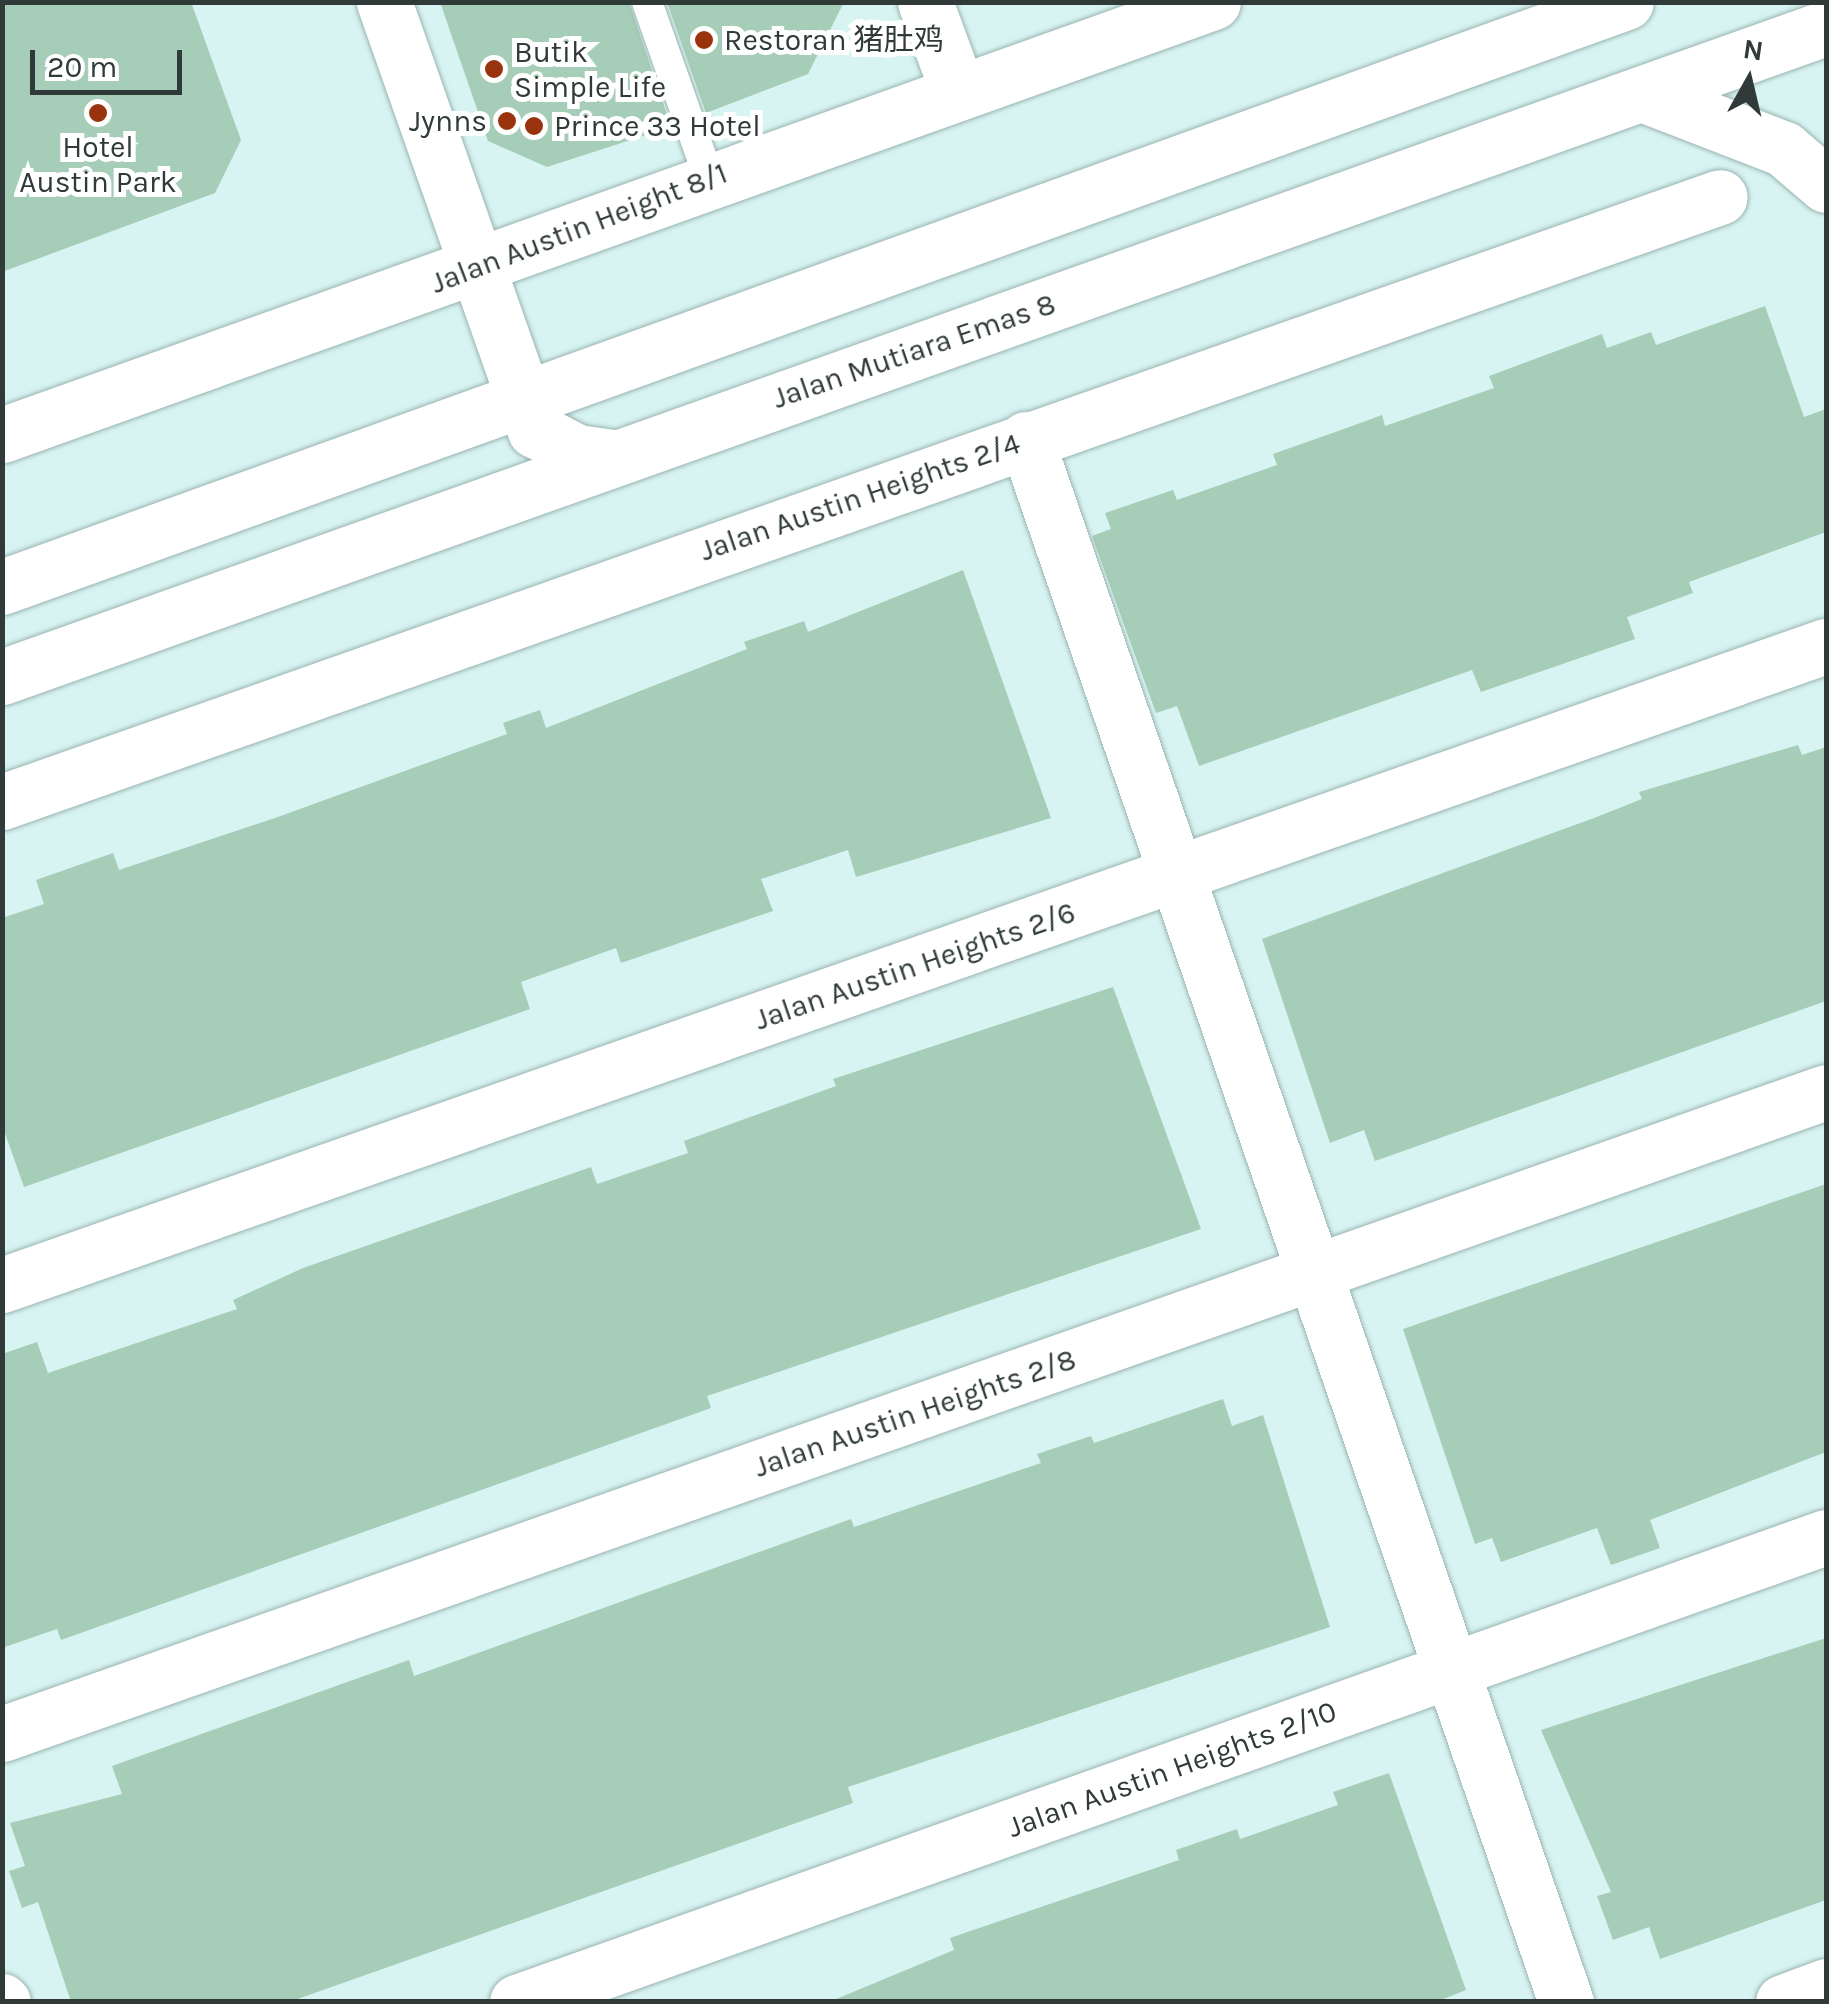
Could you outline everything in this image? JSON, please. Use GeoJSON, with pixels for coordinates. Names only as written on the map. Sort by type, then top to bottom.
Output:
{"type":"FeatureCollection","features":[{"type":"Feature","properties":{"kind":"street"},"geometry":{"type":"LineString","coordinates":[[384,2],[535,430],[554,442],[614,457]]}},
{"type":"Feature","properties":{"kind":"street"},"geometry":{"type":"LineString","coordinates":[[925,2],[957,89]]}},
{"type":"Feature","properties":{"kind":"street","name":"Jalan Austin Height 8/1"},"geometry":{"type":"LineString","coordinates":[[2,435],[478,268],[709,178],[957,89],[1213,2]]}},
{"type":"Feature","properties":{"kind":"street"},"geometry":{"type":"LineString","coordinates":[[2,587],[524,404],[1626,2]]}},
{"type":"Feature","properties":{"kind":"street","name":"Jalan Mutiara Emas 8"},"geometry":{"type":"LineString","coordinates":[[2,677],[1826,28]]}},
{"type":"Feature","properties":{"kind":"street"},"geometry":{"type":"LineString","coordinates":[[1646,95],[1784,148],[1826,185]]}},
{"type":"Feature","properties":{"kind":"street","name":"Jalan Austin Heights 2/4"},"geometry":{"type":"LineString","coordinates":[[2,802],[1720,197]]}},
{"type":"Feature","properties":{"kind":"street"},"geometry":{"type":"LineString","coordinates":[[1026,440],[1566,2002]]}},
{"type":"Feature","properties":{"kind":"street","name":"Jalan Austin Heights 2/6"},"geometry":{"type":"LineString","coordinates":[[2,1285],[1826,646]]}},
{"type":"Feature","properties":{"kind":"street","name":"Jalan Austin Heights 2/8"},"geometry":{"type":"LineString","coordinates":[[2,1734],[1826,1092]]}},
{"type":"Feature","properties":{"kind":"street","name":"Jalan Austin Heights 2/10"},"geometry":{"type":"LineString","coordinates":[[518,2002],[1826,1537]]}},
{"type":"Feature","properties":{"kind":"street"},"geometry":{"type":"LineString","coordinates":[[1783,2002],[1826,1986]]}},
{"type":"Feature","properties":{"kind":"lane"},"geometry":{"type":"LineString","coordinates":[[647,2],[709,178]]}},
{"type":"Feature","properties":{"kind":"building"},"geometry":{"type":"Polygon","coordinates":[[[2,2],[191,2],[241,140],[215,193],[2,272],[2,2]]]}},
{"type":"Feature","properties":{"kind":"building"},"geometry":{"type":"Polygon","coordinates":[[[440,2],[629,2],[671,127],[547,167],[488,141],[440,2]]]}},
{"type":"Feature","properties":{"kind":"building"},"geometry":{"type":"Polygon","coordinates":[[[667,2],[844,2],[808,74],[706,113],[667,2]]]}},
{"type":"Feature","properties":{"kind":"building"},"geometry":{"type":"Polygon","coordinates":[[[1765,306],[1804,417],[1826,409],[1826,532],[1689,582],[1693,593],[1627,617],[1635,639],[1481,692],[1472,670],[1199,766],[1177,706],[1156,713],[1092,536],[1111,529],[1105,513],[1173,490],[1177,500],[1277,465],[1273,454],[1382,415],[1385,426],[1494,388],[1489,376],[1602,334],[1607,348],[1651,332],[1656,345],[1765,306]]]}},
{"type":"Feature","properties":{"kind":"building"},"geometry":{"type":"Polygon","coordinates":[[[963,570],[1051,818],[856,877],[848,850],[761,879],[773,911],[621,963],[616,948],[521,982],[530,1009],[24,1187],[2,1125],[2,918],[44,904],[36,880],[113,853],[119,870],[275,818],[507,734],[503,723],[540,710],[546,728],[747,649],[744,642],[804,621],[808,632],[963,570]]]}},
{"type":"Feature","properties":{"kind":"building"},"geometry":{"type":"Polygon","coordinates":[[[1798,745],[1802,755],[1826,747],[1826,1001],[1375,1161],[1364,1130],[1330,1143],[1262,939],[1594,818],[1642,799],[1639,792],[1798,745]]]}},
{"type":"Feature","properties":{"kind":"building"},"geometry":{"type":"Polygon","coordinates":[[[1113,987],[1201,1229],[707,1396],[711,1408],[61,1640],[57,1629],[2,1648],[2,1354],[37,1342],[48,1373],[237,1309],[233,1300],[303,1268],[591,1167],[597,1184],[688,1153],[684,1141],[836,1086],[833,1079],[1113,987]]]}},
{"type":"Feature","properties":{"kind":"building"},"geometry":{"type":"Polygon","coordinates":[[[1826,1184],[1826,1452],[1650,1520],[1660,1548],[1611,1565],[1597,1528],[1501,1562],[1492,1538],[1475,1544],[1403,1329],[1826,1184]]]}},
{"type":"Feature","properties":{"kind":"building"},"geometry":{"type":"Polygon","coordinates":[[[1223,1399],[1232,1426],[1263,1415],[1330,1627],[848,1787],[853,1803],[289,2002],[71,2002],[38,1902],[22,1908],[9,1871],[25,1866],[10,1823],[122,1794],[112,1766],[409,1660],[414,1676],[851,1519],[854,1527],[1041,1463],[1037,1454],[1091,1436],[1094,1443],[1223,1399]]]}},
{"type":"Feature","properties":{"kind":"building"},"geometry":{"type":"Polygon","coordinates":[[[1826,1638],[1826,1900],[1660,1959],[1649,1927],[1613,1940],[1597,1896],[1611,1892],[1541,1730],[1826,1638]]]}},
{"type":"Feature","properties":{"kind":"building"},"geometry":{"type":"Polygon","coordinates":[[[1389,1773],[1466,1990],[1436,2002],[829,2002],[954,1950],[950,1938],[1179,1860],[1176,1850],[1237,1829],[1240,1839],[1338,1805],[1333,1792],[1389,1773]]]}},
{"type":"Feature","properties":{"kind":"place","name":"Restoran 猪肚鸡"},"geometry":{"type":"Point","coordinates":[704,40]}},
{"type":"Feature","properties":{"kind":"place","name":"Butik Simple Life"},"geometry":{"type":"Point","coordinates":[494,69]}},
{"type":"Feature","properties":{"kind":"place","name":"Hotel Austin Park"},"geometry":{"type":"Point","coordinates":[98,113]}},
{"type":"Feature","properties":{"kind":"place","name":"Jynns"},"geometry":{"type":"Point","coordinates":[507,121]}},
{"type":"Feature","properties":{"kind":"place","name":"Prince 33 Hotel"},"geometry":{"type":"Point","coordinates":[534,126]}}]}
